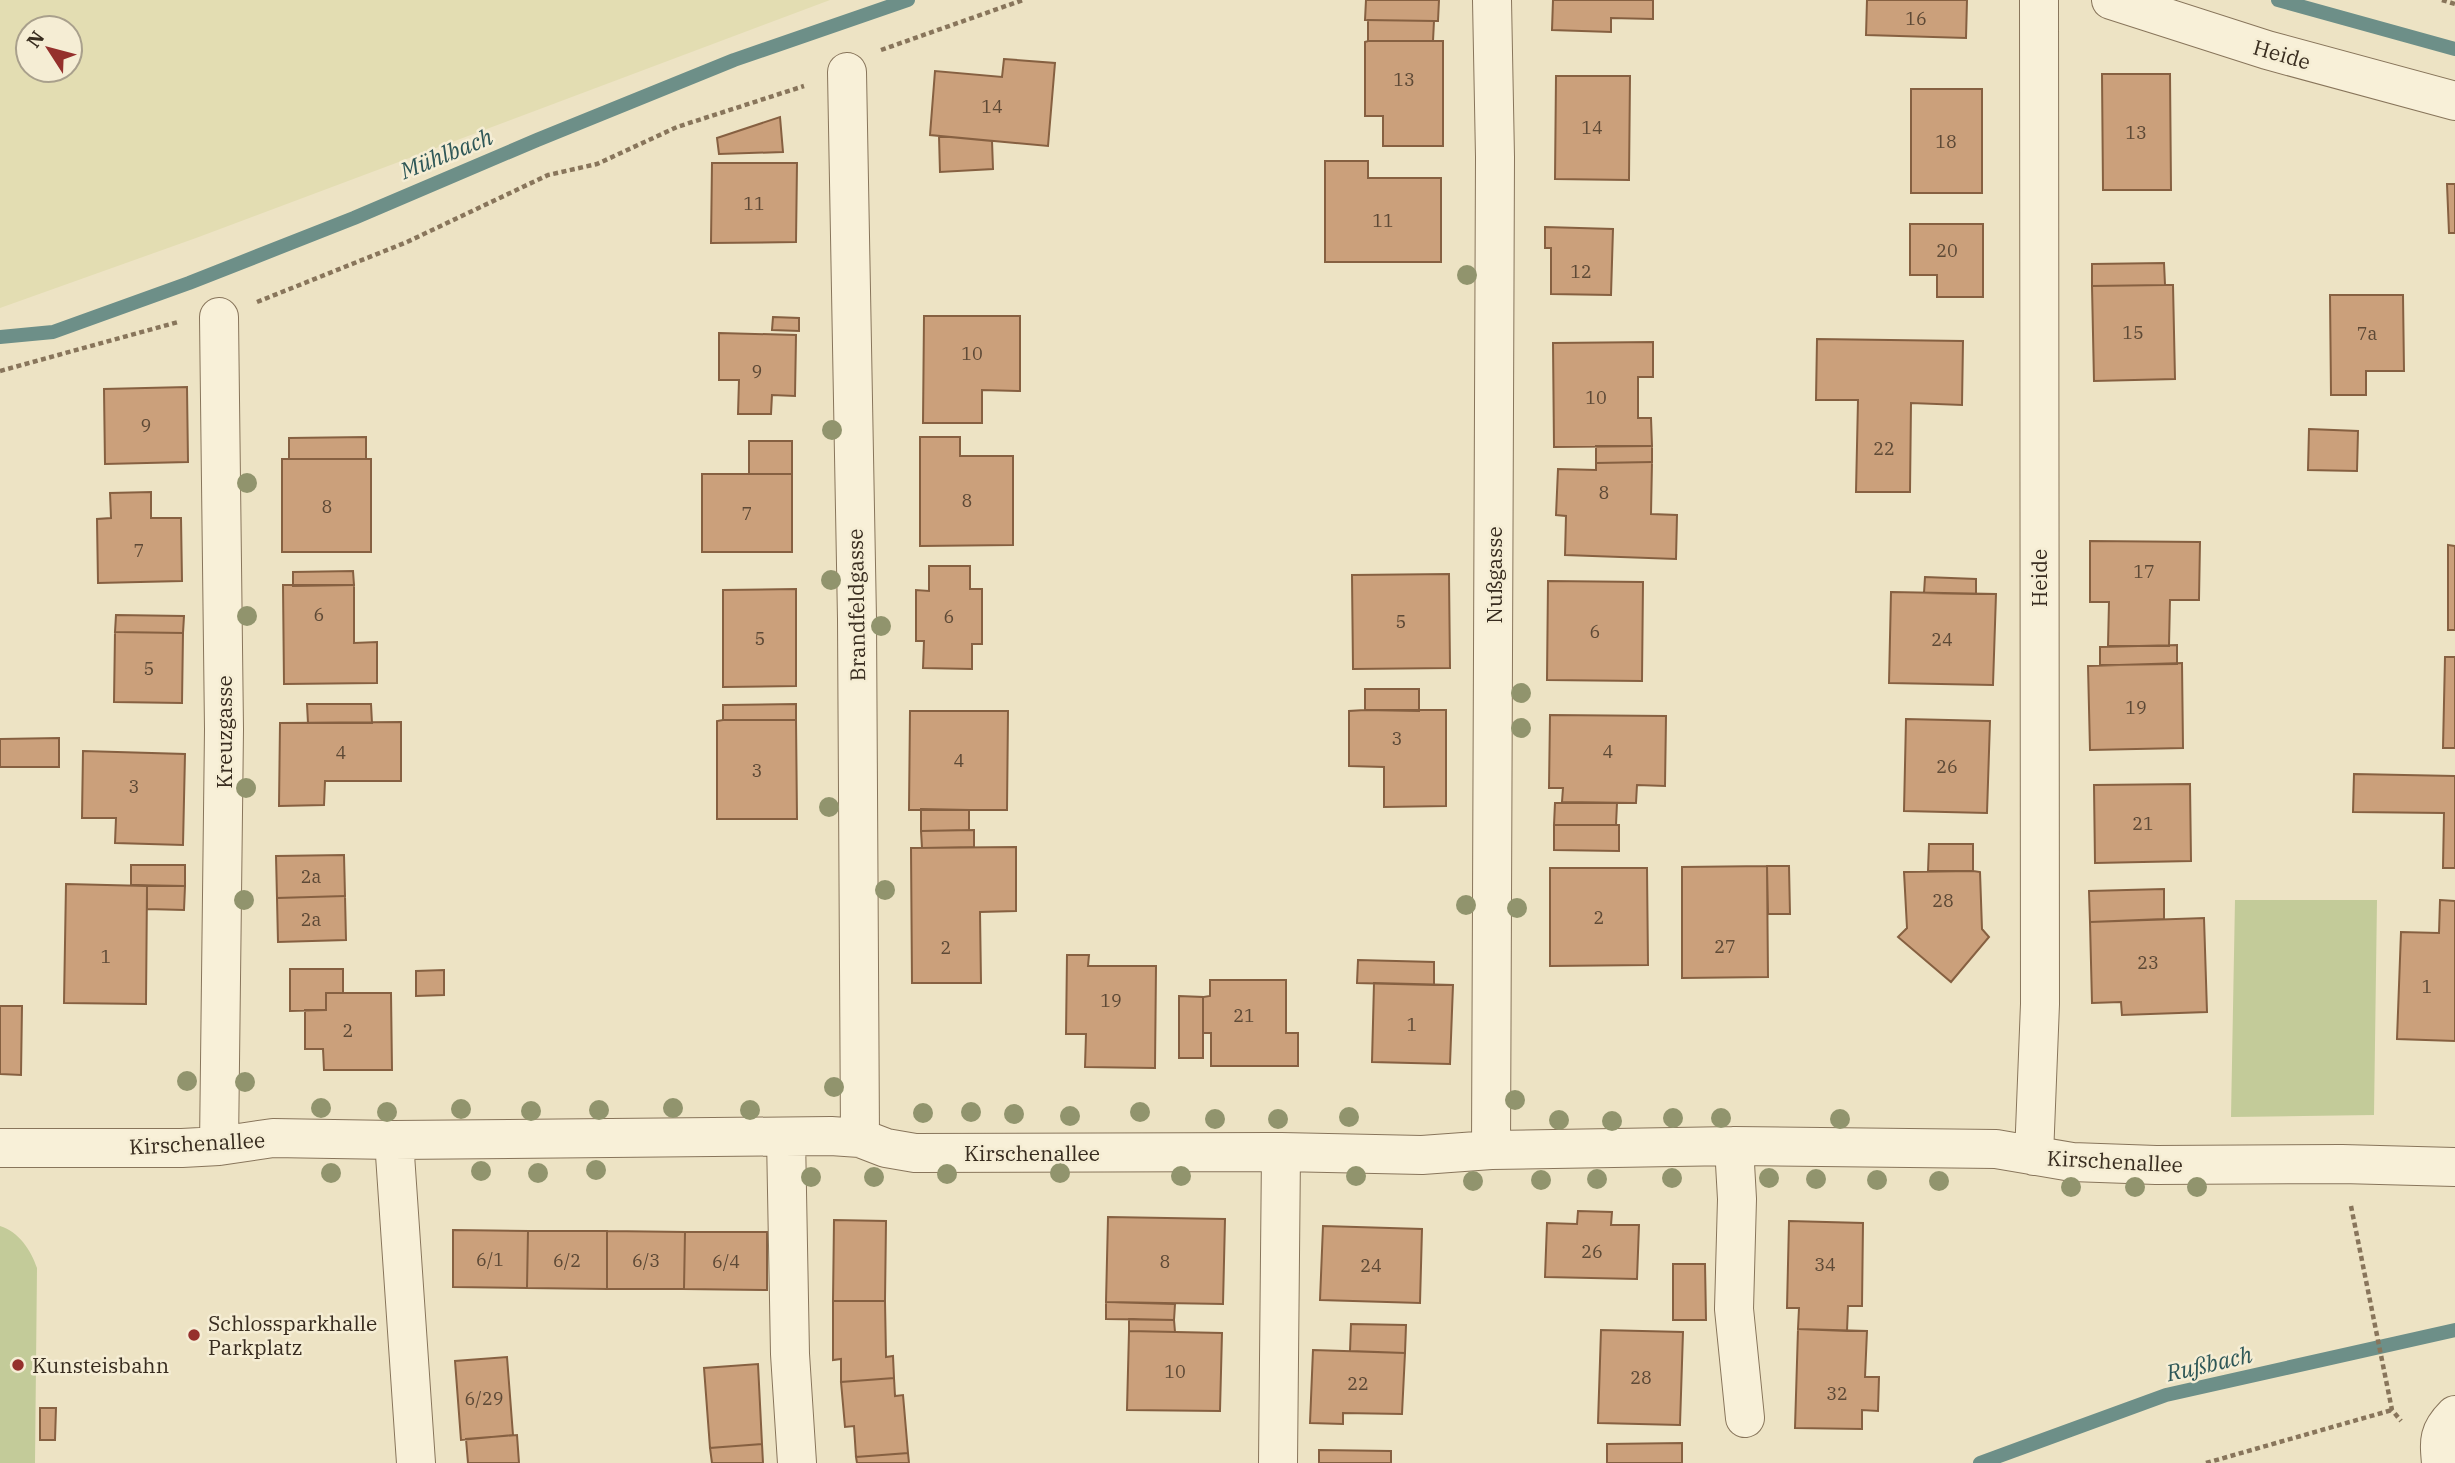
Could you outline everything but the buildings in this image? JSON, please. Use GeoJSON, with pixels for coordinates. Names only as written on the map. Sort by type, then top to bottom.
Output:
{"type":"FeatureCollection","features":[{"type":"Feature","properties":{"kind":"street","name":"Nußgasse"},"geometry":{"type":"LineString","coordinates":[[1492,0],[1495,184],[1492,1150]]}},
{"type":"Feature","properties":{"kind":"street","name":"Heide"},"geometry":{"type":"LineString","coordinates":[[2034,1156],[2040,1004],[2039,0]]}},
{"type":"Feature","properties":{"kind":"street","name":"Heide"},"geometry":{"type":"LineString","coordinates":[[2111,0],[2267,50],[2455,101]]}},
{"type":"Feature","properties":{"kind":"street","name":"Brandfeldgasse"},"geometry":{"type":"LineString","coordinates":[[847,72],[857,619],[860,1138]]}},
{"type":"Feature","properties":{"kind":"street","name":"Kreuzgasse"},"geometry":{"type":"LineString","coordinates":[[219,317],[224,729],[219,1146]]}},
{"type":"Feature","properties":{"kind":"street","name":"Kirschenallee"},"geometry":{"type":"LineString","coordinates":[[0,1148],[219,1146],[273,1138],[394,1140],[831,1136],[860,1138],[886,1148],[915,1153],[1280,1152],[1422,1155],[1492,1150],[1734,1146],[1996,1149],[2072,1162],[2156,1165],[2342,1164],[2455,1167]]}},
{"type":"Feature","properties":{"kind":"street"},"geometry":{"type":"LineString","coordinates":[[786,1137],[790,1354],[797,1463]]}},
{"type":"Feature","properties":{"kind":"street"},"geometry":{"type":"LineString","coordinates":[[394,1140],[416,1463]]}},
{"type":"Feature","properties":{"kind":"street"},"geometry":{"type":"LineString","coordinates":[[1734,1146],[1737,1199],[1734,1309],[1745,1418]]}},
{"type":"Feature","properties":{"kind":"street"},"geometry":{"type":"LineString","coordinates":[[1278,1463],[1280,1152]]}},
{"type":"Feature","properties":{"kind":"street"},"geometry":{"type":"LineString","coordinates":[[2441,1463],[2439,1440],[2444,1426],[2455,1415]]}},
{"type":"Feature","properties":{"kind":"path"},"geometry":{"type":"LineString","coordinates":[[0,371],[173,323],[219,317],[407,242],[548,175],[597,164],[677,127],[847,72],[876,52],[1023,0]]}},
{"type":"Feature","properties":{"kind":"path"},"geometry":{"type":"LineString","coordinates":[[2442,0],[2455,4]]}},
{"type":"Feature","properties":{"kind":"path"},"geometry":{"type":"LineString","coordinates":[[2342,1164],[2386,1382]]}},
{"type":"Feature","properties":{"kind":"path"},"geometry":{"type":"LineString","coordinates":[[2206,1463],[2392,1410]]}},
{"type":"Feature","properties":{"kind":"shaded area"},"geometry":{"type":"Polygon","coordinates":[[[0,0],[830,0],[196,238],[0,308],[0,0]]]}},
{"type":"Feature","properties":{"kind":"green space"},"geometry":{"type":"Polygon","coordinates":[[[2235,900],[2377,900],[2374,1115],[2231,1117],[2235,900]]]}},
{"type":"Feature","properties":{"kind":"green space","name":"Kunsteisbahn"},"geometry":{"type":"Polygon","coordinates":[[[0,1226],[23,1242],[37,1268],[35,1463],[0,1463],[0,1226]]]}},
{"type":"Feature","properties":{"kind":"waterway","name":"Mühlbach"},"geometry":{"type":"LineString","coordinates":[[0,337],[53,332],[189,283],[354,218],[734,60],[908,0]]}},
{"type":"Feature","properties":{"kind":"waterway","name":"Mühlbach"},"geometry":{"type":"LineString","coordinates":[[2278,0],[2455,49]]}},
{"type":"Feature","properties":{"kind":"waterway","name":"Rußbach"},"geometry":{"type":"LineString","coordinates":[[1980,1463],[2166,1395],[2455,1330]]}},
{"type":"Feature","properties":{"kind":"place","name":"Schlossparkhalle Parkplatz"},"geometry":{"type":"Point","coordinates":[194,1335]}},
{"type":"Feature","properties":{"kind":"place","name":"Kunsteisbahn"},"geometry":{"type":"Point","coordinates":[18,1365]}}]}
